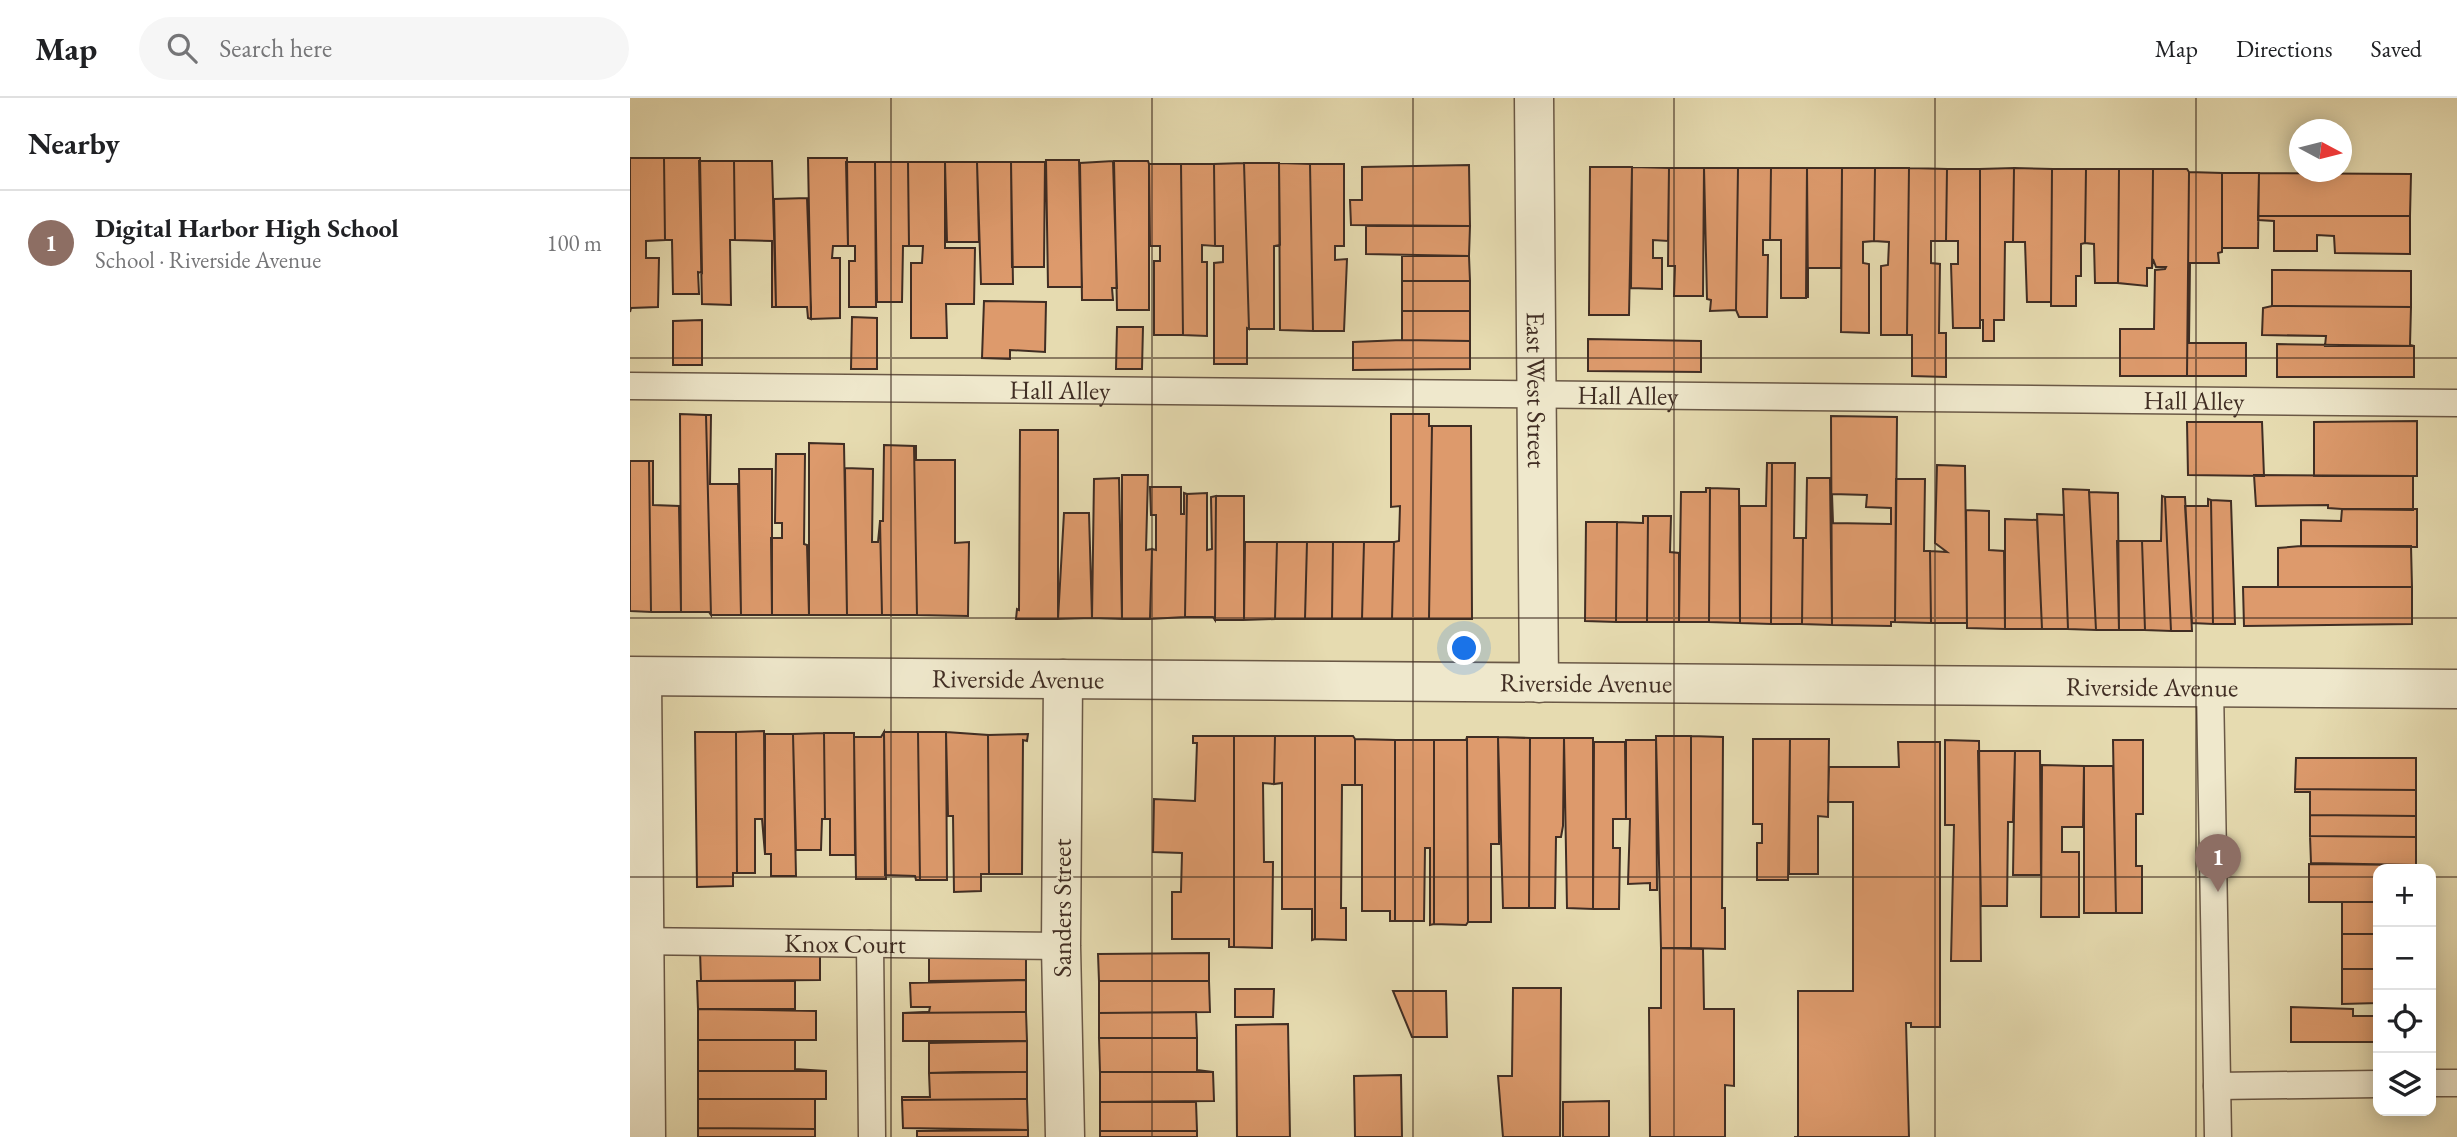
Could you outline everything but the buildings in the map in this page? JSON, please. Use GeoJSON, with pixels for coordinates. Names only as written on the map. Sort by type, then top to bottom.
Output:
{"type":"FeatureCollection","features":[{"type":"Feature","properties":{"kind":"street","name":"East West Street"},"geometry":{"type":"LineString","coordinates":[[1534,98],[1539,683]]}},
{"type":"Feature","properties":{"kind":"street","name":"Riverside Avenue"},"geometry":{"type":"LineString","coordinates":[[636,677],[2457,689]]}},
{"type":"Feature","properties":{"kind":"street"},"geometry":{"type":"LineString","coordinates":[[636,677],[637,941],[646,1137]]}},
{"type":"Feature","properties":{"kind":"street","name":"Sanders Street"},"geometry":{"type":"LineString","coordinates":[[1063,679],[1061,946],[1065,1137]]}},
{"type":"Feature","properties":{"kind":"lane","name":"Hall Alley"},"geometry":{"type":"LineString","coordinates":[[630,386],[2457,403]]}},
{"type":"Feature","properties":{"kind":"lane"},"geometry":{"type":"LineString","coordinates":[[2210,688],[2218,1137]]}},
{"type":"Feature","properties":{"kind":"lane","name":"Knox Court"},"geometry":{"type":"LineString","coordinates":[[637,941],[1061,946]]}},
{"type":"Feature","properties":{"kind":"lane"},"geometry":{"type":"LineString","coordinates":[[870,944],[872,1137]]}},
{"type":"Feature","properties":{"kind":"lane"},"geometry":{"type":"LineString","coordinates":[[2436,1083],[2457,1083]]}},
{"type":"Feature","properties":{"kind":"lane"},"geometry":{"type":"LineString","coordinates":[[2217,1086],[2373,1084]]}},
{"type":"Feature","properties":{"kind":"place","name":"Digital Harbor High School"},"geometry":{"type":"Point","coordinates":[2218,892]}}]}
